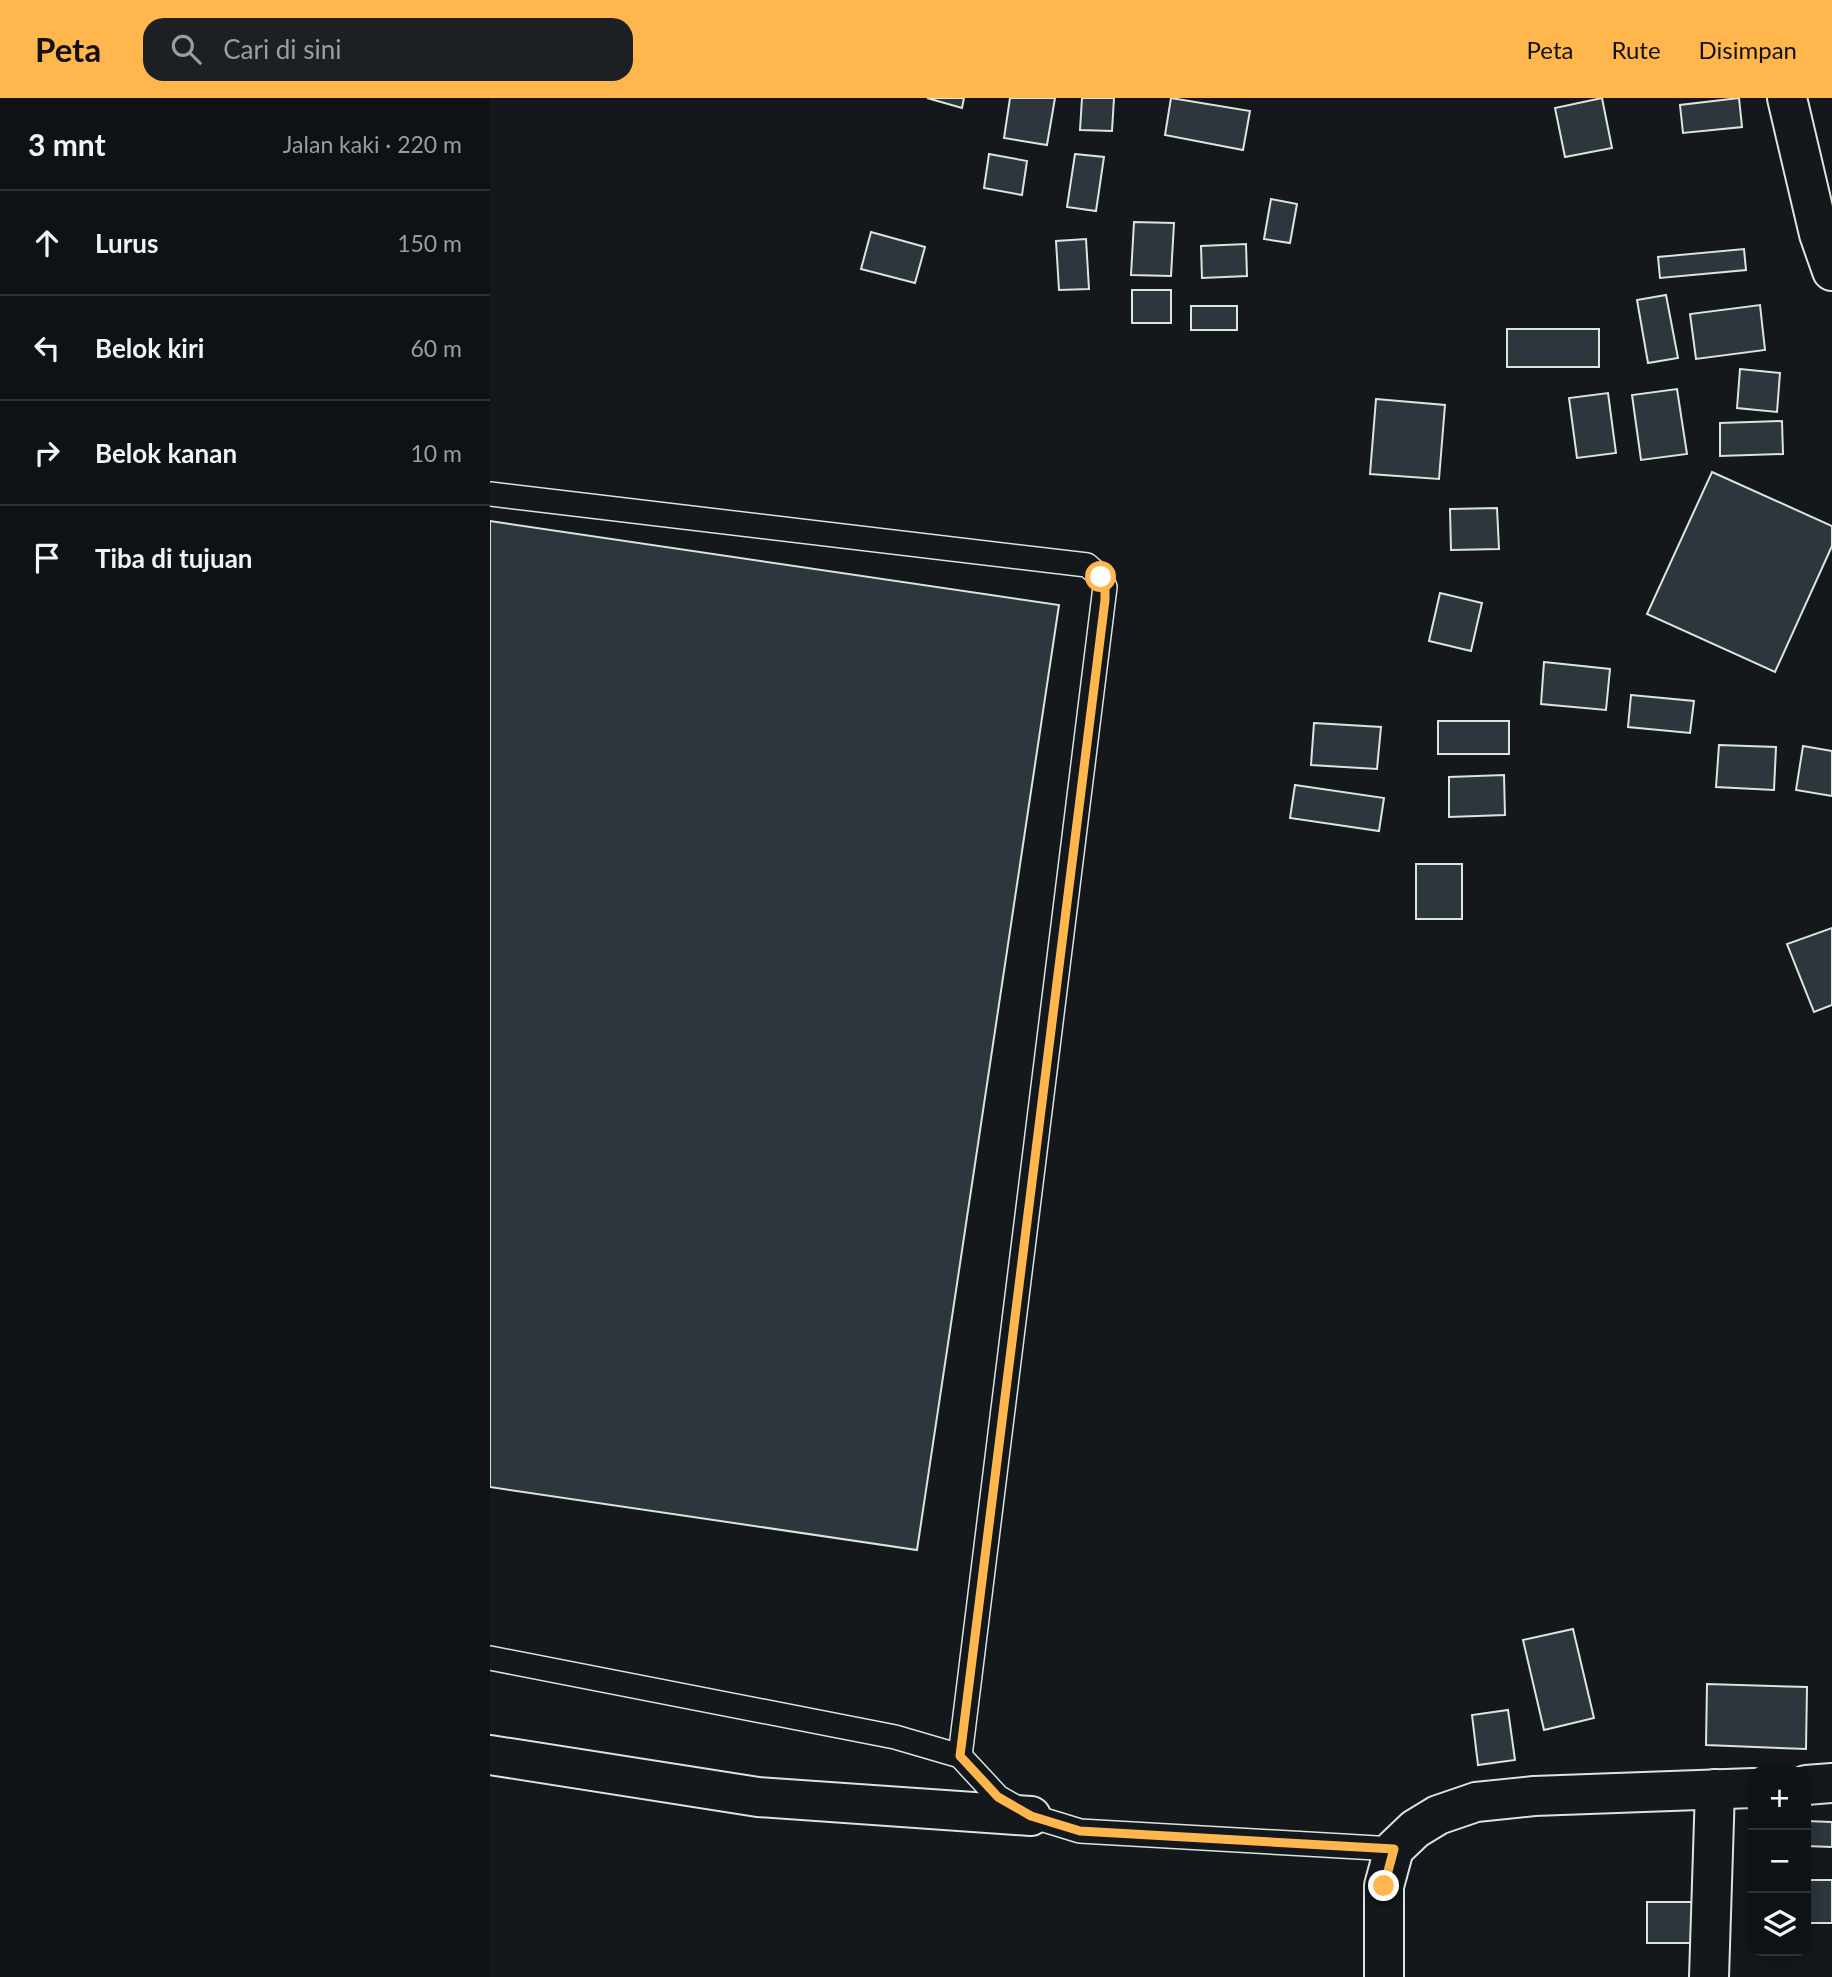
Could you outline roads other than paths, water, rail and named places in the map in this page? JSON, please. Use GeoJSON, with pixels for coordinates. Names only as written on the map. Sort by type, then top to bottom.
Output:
{"type":"FeatureCollection","features":[{"type":"Feature","properties":{"kind":"street"},"geometry":{"type":"LineString","coordinates":[[1787,98],[1819,234],[1832,271]]}},
{"type":"Feature","properties":{"kind":"street"},"geometry":{"type":"LineString","coordinates":[[490,1755],[758,1797],[1031,1816]]}},
{"type":"Feature","properties":{"kind":"street"},"geometry":{"type":"LineString","coordinates":[[1811,1785],[1832,1783]]}},
{"type":"Feature","properties":{"kind":"street"},"geometry":{"type":"LineString","coordinates":[[1384,1977],[1384,1886],[1394,1849],[1415,1829],[1438,1815],[1476,1802],[1534,1796],[1748,1788]]}},
{"type":"Feature","properties":{"kind":"street"},"geometry":{"type":"LineString","coordinates":[[1709,1977],[1715,1790]]}},
{"type":"Feature","properties":{"kind":"lane"},"geometry":{"type":"LineString","coordinates":[[490,494],[1087,565],[1101,577],[1105,587],[960,1756]]}},
{"type":"Feature","properties":{"kind":"lane"},"geometry":{"type":"LineString","coordinates":[[490,1658],[895,1737],[960,1756],[998,1797],[1031,1816],[1080,1831],[1198,1840],[1394,1849]]}}]}
